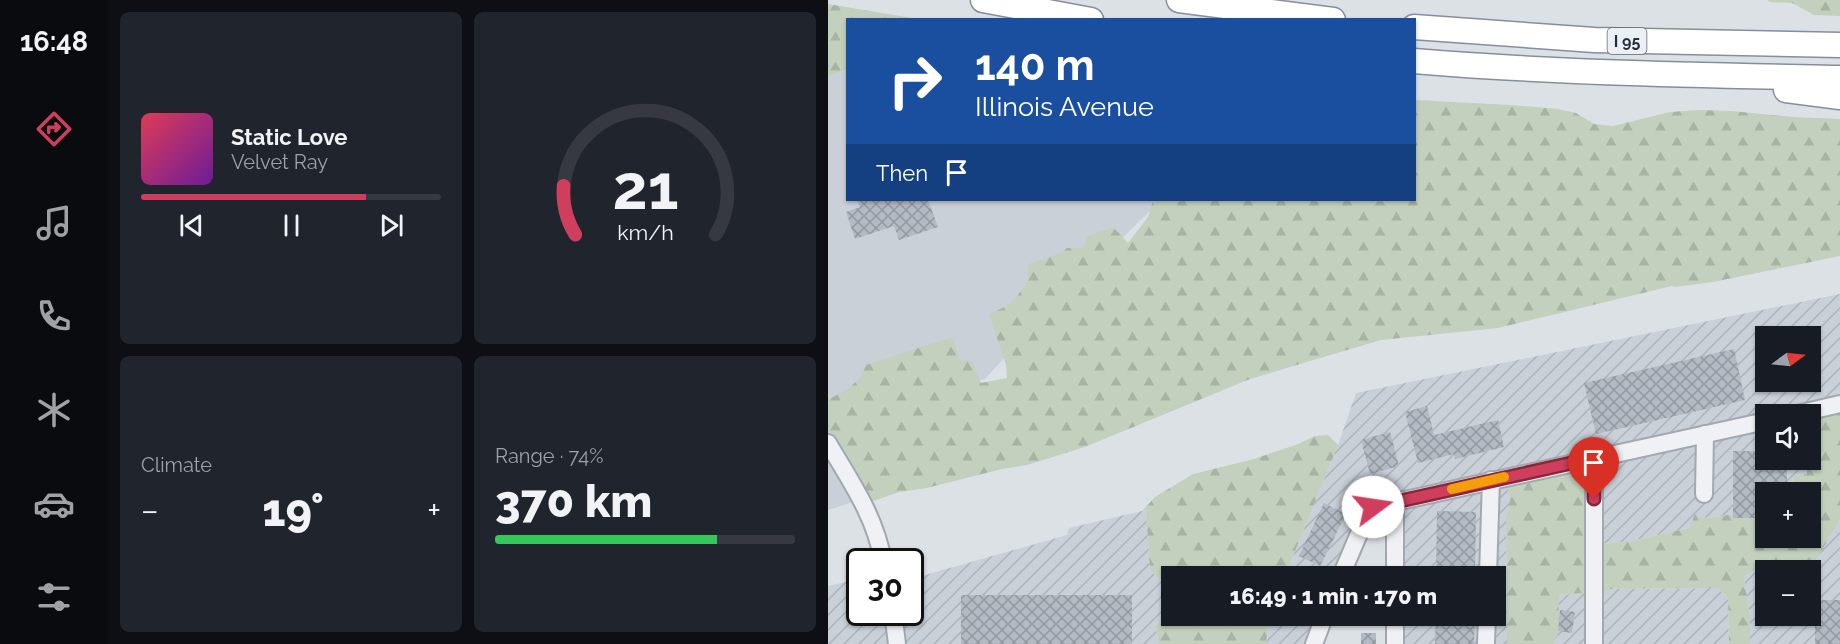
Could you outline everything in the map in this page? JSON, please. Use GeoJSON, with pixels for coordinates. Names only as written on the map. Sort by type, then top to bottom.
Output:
{"type":"FeatureCollection","features":[{"type":"Feature","properties":{"kind":"highway"},"geometry":{"type":"LineString","coordinates":[[983,0],[1080,18]]}},
{"type":"Feature","properties":{"kind":"highway"},"geometry":{"type":"LineString","coordinates":[[1179,0],[1318,18]]}},
{"type":"Feature","properties":{"kind":"highway","name":"I 95"},"geometry":{"type":"LineString","coordinates":[[1416,27],[1614,40],[1840,45]]}},
{"type":"Feature","properties":{"kind":"highway","name":"I 95"},"geometry":{"type":"LineString","coordinates":[[1416,61],[1593,72],[1840,78]]}},
{"type":"Feature","properties":{"kind":"highway"},"geometry":{"type":"LineString","coordinates":[[1722,76],[1782,89],[1840,97]]}},
{"type":"Feature","properties":{"kind":"street"},"geometry":{"type":"LineString","coordinates":[[1821,408],[1840,404]]}},
{"type":"Feature","properties":{"kind":"street"},"geometry":{"type":"LineString","coordinates":[[1345,566],[1370,509],[1395,501],[1755,423]]}},
{"type":"Feature","properties":{"kind":"street"},"geometry":{"type":"LineString","coordinates":[[1704,494],[1705,434]]}},
{"type":"Feature","properties":{"kind":"street"},"geometry":{"type":"LineString","coordinates":[[828,443],[867,508],[881,548]]}},
{"type":"Feature","properties":{"kind":"street"},"geometry":{"type":"LineString","coordinates":[[1594,458],[1594,644]]}},
{"type":"Feature","properties":{"kind":"street"},"geometry":{"type":"LineString","coordinates":[[1488,566],[1491,480]]}},
{"type":"Feature","properties":{"kind":"street"},"geometry":{"type":"LineString","coordinates":[[1395,501],[1395,566]]}},
{"type":"Feature","properties":{"kind":"street"},"geometry":{"type":"LineString","coordinates":[[895,626],[897,644]]}},
{"type":"Feature","properties":{"kind":"street"},"geometry":{"type":"LineString","coordinates":[[1314,644],[1321,626]]}},
{"type":"Feature","properties":{"kind":"street"},"geometry":{"type":"LineString","coordinates":[[1395,626],[1395,644]]}},
{"type":"Feature","properties":{"kind":"street"},"geometry":{"type":"LineString","coordinates":[[1486,644],[1487,626]]}},
{"type":"Feature","properties":{"kind":"shaded area"},"geometry":{"type":"Polygon","coordinates":[[[828,6],[846,19],[846,201],[1160,201],[1035,324],[985,379],[851,415],[889,490],[828,510],[828,6]]]}},
{"type":"Feature","properties":{"kind":"shaded area"},"geometry":{"type":"Polygon","coordinates":[[[1840,294],[1840,405],[1821,409],[1821,404],[1755,404],[1755,470],[1807,470],[1807,474],[1794,476],[1793,482],[1755,482],[1755,518],[1733,514],[1708,518],[1698,517],[1690,528],[1626,542],[1596,544],[1506,479],[1510,500],[1506,518],[1507,644],[1395,644],[1395,626],[1506,626],[1506,566],[1395,566],[1395,509],[1373,508],[1347,566],[1289,566],[1338,445],[1356,393],[1840,294]]]}},
{"type":"Feature","properties":{"kind":"shaded area"},"geometry":{"type":"Polygon","coordinates":[[[1146,510],[1150,570],[1161,580],[1161,621],[1155,626],[1159,644],[828,644],[828,586],[846,582],[846,626],[924,626],[924,575],[1067,535],[1069,528],[1146,510]]]}},
{"type":"Feature","properties":{"kind":"shaded area"},"geometry":{"type":"Polygon","coordinates":[[[1840,520],[1840,644],[1750,644],[1750,615],[1744,577],[1755,570],[1755,626],[1821,626],[1821,560],[1816,560],[1840,520]]]}},
{"type":"Feature","properties":{"kind":"shaded area"},"geometry":{"type":"Polygon","coordinates":[[[1718,588],[1728,598],[1729,644],[1554,644],[1554,639],[1558,635],[1558,595],[1595,592],[1600,589],[1718,588]]]}},
{"type":"Feature","properties":{"kind":"shaded area"},"geometry":{"type":"Polygon","coordinates":[[[1266,626],[1321,626],[1314,644],[1265,644],[1268,638],[1266,626]]]}},
{"type":"Feature","properties":{"kind":"green space"},"geometry":{"type":"Polygon","coordinates":[[[1767,0],[1840,0],[1840,16],[1814,15],[1792,3],[1767,0]]]}},
{"type":"Feature","properties":{"kind":"green space"},"geometry":{"type":"Polygon","coordinates":[[[828,4],[912,18],[846,18],[846,69],[828,76],[828,4]]]}},
{"type":"Feature","properties":{"kind":"green space"},"geometry":{"type":"Polygon","coordinates":[[[1416,100],[1558,109],[1576,113],[1594,124],[1613,126],[1670,112],[1700,110],[1840,119],[1840,256],[1713,282],[1672,286],[1498,328],[1381,340],[1250,379],[1085,447],[1027,465],[927,488],[899,492],[868,503],[828,437],[828,399],[851,386],[860,377],[866,365],[952,337],[960,360],[972,361],[981,383],[1007,378],[1006,365],[989,314],[1009,305],[1018,295],[1028,280],[1028,264],[1061,253],[1067,248],[1084,248],[1087,236],[1113,227],[1128,243],[1148,217],[1153,201],[1416,201],[1416,100]]]}},
{"type":"Feature","properties":{"kind":"green space"},"geometry":{"type":"Polygon","coordinates":[[[1840,405],[1840,520],[1816,560],[1755,560],[1755,570],[1744,577],[1750,615],[1750,644],[1729,644],[1728,598],[1718,588],[1600,589],[1594,592],[1559,595],[1558,635],[1554,639],[1554,644],[1507,644],[1506,518],[1510,500],[1506,479],[1592,459],[1596,544],[1626,542],[1690,528],[1695,513],[1699,517],[1708,518],[1733,514],[1755,518],[1755,548],[1821,548],[1821,482],[1793,482],[1794,476],[1807,474],[1807,470],[1821,470],[1821,411],[1840,405]]]}},
{"type":"Feature","properties":{"kind":"green space"},"geometry":{"type":"Polygon","coordinates":[[[1328,435],[1338,445],[1289,566],[1161,566],[1161,580],[1150,570],[1146,510],[1143,510],[1155,497],[1193,474],[1254,459],[1315,436],[1328,435]]]}},
{"type":"Feature","properties":{"kind":"green space"},"geometry":{"type":"Polygon","coordinates":[[[1161,621],[1161,626],[1268,626],[1265,644],[1159,644],[1155,626],[1161,621]]]}},
{"type":"Feature","properties":{"kind":"building"},"geometry":{"type":"Polygon","coordinates":[[[857,201],[928,201],[938,227],[899,240],[894,226],[855,239],[846,212],[860,207],[857,201]]]}},
{"type":"Feature","properties":{"kind":"building"},"geometry":{"type":"Polygon","coordinates":[[[1734,349],[1745,400],[1596,434],[1584,383],[1734,349]]]}},
{"type":"Feature","properties":{"kind":"building"},"geometry":{"type":"Polygon","coordinates":[[[1427,406],[1434,435],[1498,420],[1504,447],[1455,459],[1454,454],[1418,463],[1405,412],[1427,406]]]}},
{"type":"Feature","properties":{"kind":"building"},"geometry":{"type":"Polygon","coordinates":[[[1390,432],[1399,466],[1370,474],[1361,440],[1390,432]]]}},
{"type":"Feature","properties":{"kind":"building"},"geometry":{"type":"Polygon","coordinates":[[[1733,451],[1755,451],[1755,470],[1787,470],[1787,482],[1755,482],[1755,518],[1733,518],[1733,451]]]}},
{"type":"Feature","properties":{"kind":"building"},"geometry":{"type":"Polygon","coordinates":[[[1324,503],[1346,514],[1320,566],[1299,556],[1324,503]]]}},
{"type":"Feature","properties":{"kind":"building"},"geometry":{"type":"Polygon","coordinates":[[[1437,511],[1476,512],[1475,566],[1436,566],[1437,511]]]}},
{"type":"Feature","properties":{"kind":"building"},"geometry":{"type":"Polygon","coordinates":[[[961,595],[1132,595],[1132,644],[961,644],[961,595]]]}},
{"type":"Feature","properties":{"kind":"building"},"geometry":{"type":"Polygon","coordinates":[[[1821,600],[1840,600],[1840,644],[1815,644],[1815,626],[1821,626],[1821,600]]]}},
{"type":"Feature","properties":{"kind":"building"},"geometry":{"type":"Polygon","coordinates":[[[1560,610],[1575,612],[1572,633],[1558,631],[1560,610]]]}},
{"type":"Feature","properties":{"kind":"building"},"geometry":{"type":"Polygon","coordinates":[[[1436,626],[1475,626],[1474,644],[1435,644],[1436,626]]]}},
{"type":"Feature","properties":{"kind":"building"},"geometry":{"type":"Polygon","coordinates":[[[1361,633],[1376,633],[1376,644],[1361,644],[1361,633]]]}},
{"type":"Feature","properties":{"kind":"slow traffic"},"geometry":{"type":"LineString","coordinates":[[1452,489],[1504,477]]}},
{"type":"Feature","properties":{"kind":"route"},"geometry":{"type":"LineString","coordinates":[[1373,507],[1594,458],[1594,499]]}}]}
